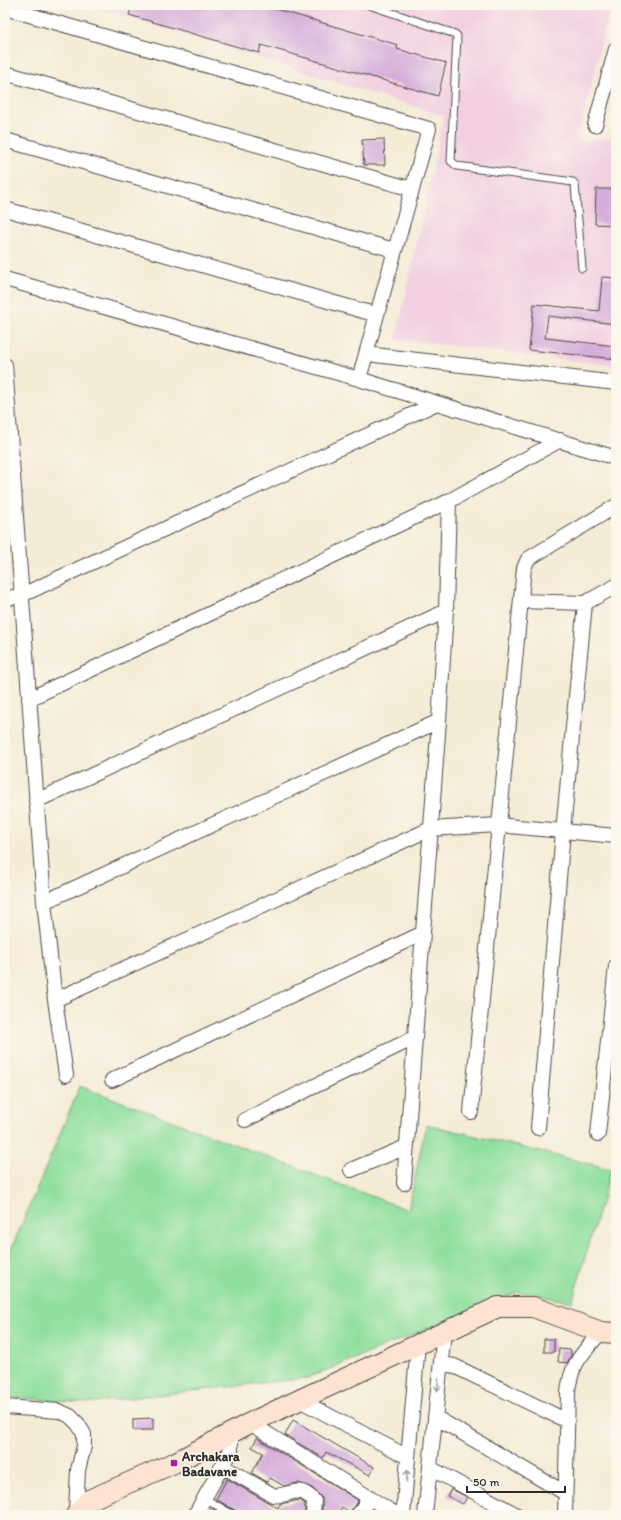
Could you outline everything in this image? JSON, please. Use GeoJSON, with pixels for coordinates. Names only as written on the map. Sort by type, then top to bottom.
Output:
{"type":"FeatureCollection","features":[{"type":"Feature","properties":{"kind":"street"},"geometry":{"type":"LineString","coordinates":[[5,8],[429,129],[359,378]]}},
{"type":"Feature","properties":{"kind":"street"},"geometry":{"type":"LineString","coordinates":[[595,126],[616,49]]}},
{"type":"Feature","properties":{"kind":"street"},"geometry":{"type":"LineString","coordinates":[[5,74],[412,189]]}},
{"type":"Feature","properties":{"kind":"street"},"geometry":{"type":"LineString","coordinates":[[5,140],[394,250]]}},
{"type":"Feature","properties":{"kind":"street"},"geometry":{"type":"LineString","coordinates":[[5,209],[377,315]]}},
{"type":"Feature","properties":{"kind":"street"},"geometry":{"type":"LineString","coordinates":[[5,279],[359,378],[616,458]]}},
{"type":"Feature","properties":{"kind":"street"},"geometry":{"type":"LineString","coordinates":[[366,354],[616,383]]}},
{"type":"Feature","properties":{"kind":"street"},"geometry":{"type":"LineString","coordinates":[[5,365],[44,902],[54,1000],[66,1075]]}},
{"type":"Feature","properties":{"kind":"street"},"geometry":{"type":"LineString","coordinates":[[5,599],[22,595],[437,403]]}},
{"type":"Feature","properties":{"kind":"street"},"geometry":{"type":"LineString","coordinates":[[29,699],[449,501],[560,440]]}},
{"type":"Feature","properties":{"kind":"street"},"geometry":{"type":"LineString","coordinates":[[404,1183],[421,934],[439,721],[446,611],[449,501]]}},
{"type":"Feature","properties":{"kind":"street"},"geometry":{"type":"LineString","coordinates":[[470,1112],[522,582],[528,559],[616,506]]}},
{"type":"Feature","properties":{"kind":"street"},"geometry":{"type":"LineString","coordinates":[[521,601],[585,603],[616,586]]}},
{"type":"Feature","properties":{"kind":"street"},"geometry":{"type":"LineString","coordinates":[[538,1128],[563,831],[585,603]]}},
{"type":"Feature","properties":{"kind":"street"},"geometry":{"type":"LineString","coordinates":[[36,801],[446,611]]}},
{"type":"Feature","properties":{"kind":"street"},"geometry":{"type":"LineString","coordinates":[[44,902],[439,721]]}},
{"type":"Feature","properties":{"kind":"street"},"geometry":{"type":"LineString","coordinates":[[54,1000],[430,829],[498,825],[616,836]]}},
{"type":"Feature","properties":{"kind":"street"},"geometry":{"type":"LineString","coordinates":[[112,1080],[421,934]]}},
{"type":"Feature","properties":{"kind":"street"},"geometry":{"type":"LineString","coordinates":[[598,1134],[616,966]]}},
{"type":"Feature","properties":{"kind":"street"},"geometry":{"type":"LineString","coordinates":[[245,1120],[414,1038]]}},
{"type":"Feature","properties":{"kind":"street"},"geometry":{"type":"LineString","coordinates":[[351,1170],[406,1147]]}},
{"type":"Feature","properties":{"kind":"street"},"geometry":{"type":"LineString","coordinates":[[76,1513],[89,1500],[174,1463],[250,1423],[301,1401],[498,1307],[534,1307],[609,1333]]}},
{"type":"Feature","properties":{"kind":"street"},"geometry":{"type":"LineString","coordinates":[[425,1515],[444,1332]]}},
{"type":"Feature","properties":{"kind":"street"},"geometry":{"type":"LineString","coordinates":[[565,1515],[567,1421],[570,1376],[576,1361],[609,1333]]}},
{"type":"Feature","properties":{"kind":"street"},"geometry":{"type":"LineString","coordinates":[[403,1515],[418,1344]]}},
{"type":"Feature","properties":{"kind":"street"},"geometry":{"type":"LineString","coordinates":[[440,1364],[454,1366],[567,1421]]}},
{"type":"Feature","properties":{"kind":"street"},"geometry":{"type":"LineString","coordinates":[[301,1401],[408,1457]]}},
{"type":"Feature","properties":{"kind":"street"},"geometry":{"type":"LineString","coordinates":[[5,1407],[59,1411],[70,1416],[78,1424],[84,1434],[84,1446],[78,1470],[76,1513]]}},
{"type":"Feature","properties":{"kind":"street"},"geometry":{"type":"LineString","coordinates":[[435,1417],[565,1493]]}},
{"type":"Feature","properties":{"kind":"street"},"geometry":{"type":"LineString","coordinates":[[250,1423],[397,1515]]}},
{"type":"Feature","properties":{"kind":"street"},"geometry":{"type":"LineString","coordinates":[[195,1515],[232,1447],[232,1433]]}},
{"type":"Feature","properties":{"kind":"street"},"geometry":{"type":"LineString","coordinates":[[222,1466],[273,1495],[278,1496],[293,1491],[304,1493],[314,1500],[313,1515]]}},
{"type":"Feature","properties":{"kind":"street"},"geometry":{"type":"LineString","coordinates":[[430,1468],[517,1515]]}},
{"type":"Feature","properties":{"kind":"street"},"geometry":{"type":"LineString","coordinates":[[358,1515],[370,1498]]}},
{"type":"Feature","properties":{"kind":"lane"},"geometry":{"type":"LineString","coordinates":[[369,5],[457,36],[451,161],[457,166],[573,182],[575,185],[582,268]]}},
{"type":"Feature","properties":{"kind":"lane"},"geometry":{"type":"LineString","coordinates":[[204,1498],[233,1515]]}},
{"type":"Feature","properties":{"kind":"shaded area"},"geometry":{"type":"Polygon","coordinates":[[[90,5],[611,5],[577,142],[616,137],[616,366],[396,339],[444,116],[90,5]]]}},
{"type":"Feature","properties":{"kind":"green space"},"geometry":{"type":"Polygon","coordinates":[[[80,1086],[408,1210],[426,1124],[611,1169],[572,1302],[518,1292],[307,1378],[87,1403],[5,1397],[5,1264],[80,1086]]]}},
{"type":"Feature","properties":{"kind":"building"},"geometry":{"type":"Polygon","coordinates":[[[132,5],[273,5],[272,8],[398,45],[397,49],[446,63],[438,96],[261,45],[259,53],[129,15],[132,5]]]}},
{"type":"Feature","properties":{"kind":"building"},"geometry":{"type":"Polygon","coordinates":[[[384,139],[385,165],[364,165],[362,140],[384,139]]]}},
{"type":"Feature","properties":{"kind":"building"},"geometry":{"type":"Polygon","coordinates":[[[596,189],[616,189],[616,225],[595,224],[596,189]]]}},
{"type":"Feature","properties":{"kind":"building"},"geometry":{"type":"Polygon","coordinates":[[[602,277],[616,278],[616,324],[548,316],[545,338],[616,346],[616,359],[529,350],[534,304],[599,311],[602,277]]]}},
{"type":"Feature","properties":{"kind":"building"},"geometry":{"type":"Polygon","coordinates":[[[544,1339],[554,1339],[554,1352],[544,1352],[544,1339]]]}},
{"type":"Feature","properties":{"kind":"building"},"geometry":{"type":"Polygon","coordinates":[[[559,1349],[571,1350],[571,1356],[567,1363],[558,1362],[559,1349]]]}},
{"type":"Feature","properties":{"kind":"building"},"geometry":{"type":"Polygon","coordinates":[[[153,1418],[153,1430],[133,1430],[133,1419],[153,1418]]]}},
{"type":"Feature","properties":{"kind":"building"},"geometry":{"type":"Polygon","coordinates":[[[293,1420],[374,1467],[370,1475],[326,1452],[323,1458],[285,1435],[293,1420]]]}},
{"type":"Feature","properties":{"kind":"building"},"geometry":{"type":"Polygon","coordinates":[[[257,1438],[358,1500],[350,1512],[342,1507],[337,1515],[322,1515],[322,1498],[312,1488],[298,1483],[284,1486],[270,1478],[267,1482],[252,1473],[263,1453],[252,1447],[257,1438]]]}},
{"type":"Feature","properties":{"kind":"building"},"geometry":{"type":"Polygon","coordinates":[[[227,1479],[278,1508],[280,1504],[300,1500],[305,1504],[305,1515],[238,1515],[236,1511],[216,1499],[227,1479]]]}},
{"type":"Feature","properties":{"kind":"building"},"geometry":{"type":"Polygon","coordinates":[[[451,1489],[467,1497],[463,1504],[447,1496],[451,1489]]]}},
{"type":"Feature","properties":{"kind":"building"},"geometry":{"type":"Polygon","coordinates":[[[211,1508],[223,1515],[207,1515],[211,1508]]]}},
{"type":"Feature","properties":{"kind":"place","name":"Archakara Badavane"},"geometry":{"type":"Point","coordinates":[174,1463]}}]}
